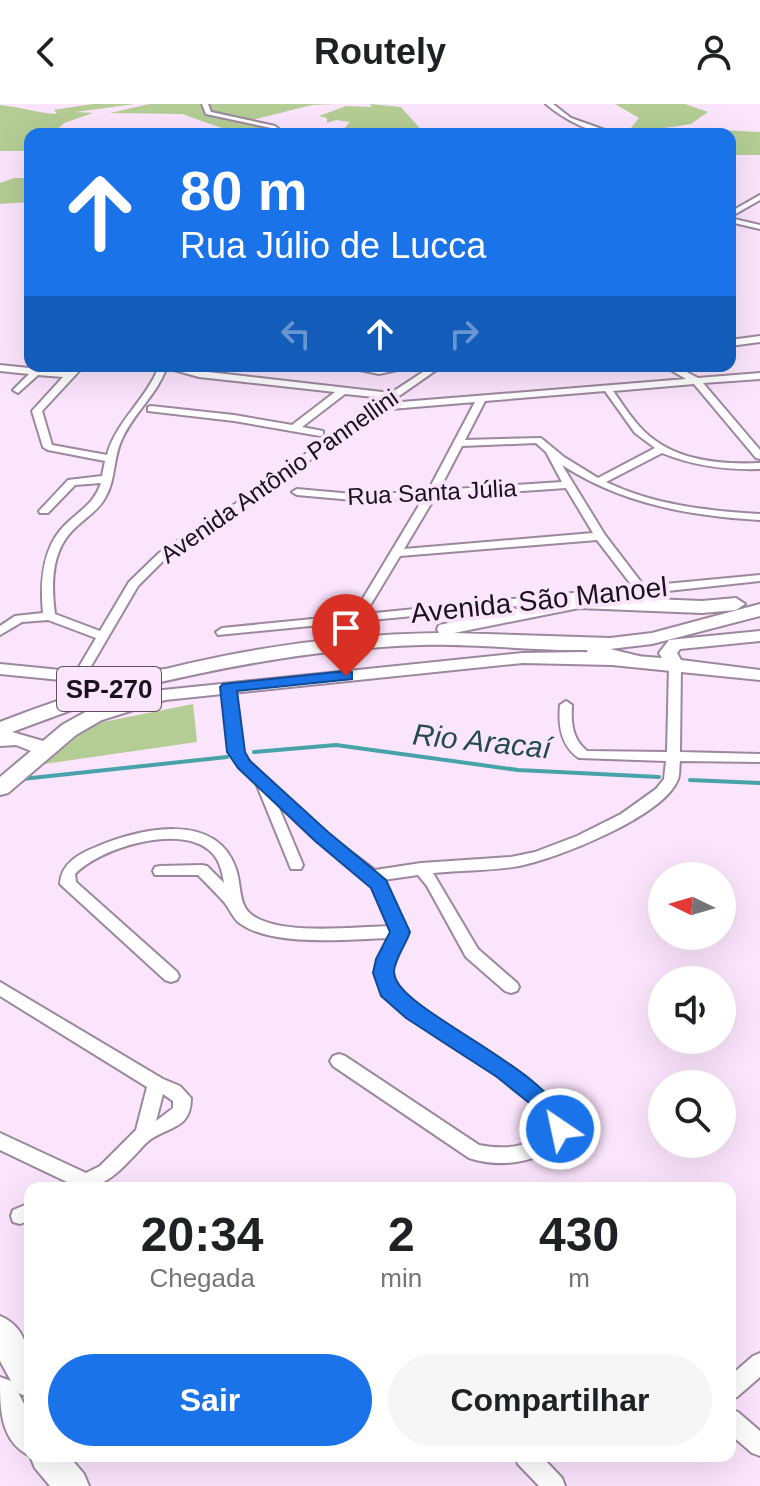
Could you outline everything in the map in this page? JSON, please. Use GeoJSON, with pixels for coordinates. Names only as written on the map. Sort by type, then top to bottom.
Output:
{"type":"FeatureCollection","features":[{"type":"Feature","properties":{"kind":"main road","name":"SP-270"},"geometry":{"type":"LineString","coordinates":[[0,729],[89,683],[370,643],[579,602],[702,607],[760,601]]}},
{"type":"Feature","properties":{"kind":"main road"},"geometry":{"type":"LineString","coordinates":[[537,609],[528,618],[531,629],[543,638],[632,660]]}},
{"type":"Feature","properties":{"kind":"main road","name":"SP-270"},"geometry":{"type":"LineString","coordinates":[[370,643],[463,638],[566,645],[637,641],[760,610]]}},
{"type":"Feature","properties":{"kind":"main road"},"geometry":{"type":"LineString","coordinates":[[675,665],[668,650],[681,643],[760,636]]}},
{"type":"Feature","properties":{"kind":"main road"},"geometry":{"type":"LineString","coordinates":[[80,722],[163,695],[523,658],[560,656],[632,660],[760,675]]}},
{"type":"Feature","properties":{"kind":"main road"},"geometry":{"type":"LineString","coordinates":[[80,722],[146,688],[223,665]]}},
{"type":"Feature","properties":{"kind":"main road"},"geometry":{"type":"LineString","coordinates":[[0,669],[89,683],[100,700],[95,709],[0,788]]}},
{"type":"Feature","properties":{"kind":"main road"},"geometry":{"type":"LineString","coordinates":[[0,739],[18,738],[38,755]]}},
{"type":"Feature","properties":{"kind":"main road"},"geometry":{"type":"LineString","coordinates":[[0,1331],[24,1372]]}},
{"type":"Feature","properties":{"kind":"main road"},"geometry":{"type":"LineString","coordinates":[[0,1393],[17,1426],[24,1433]]}},
{"type":"Feature","properties":{"kind":"street"},"geometry":{"type":"LineString","coordinates":[[205,104],[208,113],[274,128]]}},
{"type":"Feature","properties":{"kind":"street"},"geometry":{"type":"LineString","coordinates":[[549,104],[569,119],[595,128]]}},
{"type":"Feature","properties":{"kind":"street"},"geometry":{"type":"LineString","coordinates":[[736,214],[758,200]]}},
{"type":"Feature","properties":{"kind":"street"},"geometry":{"type":"LineString","coordinates":[[736,220],[760,227]]}},
{"type":"Feature","properties":{"kind":"street"},"geometry":{"type":"LineString","coordinates":[[736,342],[760,339]]}},
{"type":"Feature","properties":{"kind":"street"},"geometry":{"type":"LineString","coordinates":[[2,370],[24,371]]}},
{"type":"Feature","properties":{"kind":"street"},"geometry":{"type":"LineString","coordinates":[[18,390],[36,372],[68,375]]}},
{"type":"Feature","properties":{"kind":"street"},"geometry":{"type":"LineString","coordinates":[[72,372],[41,404],[37,416],[50,449],[111,455]]}},
{"type":"Feature","properties":{"kind":"street"},"geometry":{"type":"LineString","coordinates":[[49,616],[49,565],[56,542],[99,499],[111,455],[125,425],[156,386],[161,372]]}},
{"type":"Feature","properties":{"kind":"street"},"geometry":{"type":"LineString","coordinates":[[192,372],[391,396]]}},
{"type":"Feature","properties":{"kind":"street","name":"Avenida Antônio Pannellini"},"geometry":{"type":"LineString","coordinates":[[89,683],[101,636],[133,584],[163,555],[284,477],[324,443],[428,372]]}},
{"type":"Feature","properties":{"kind":"street"},"geometry":{"type":"LineString","coordinates":[[680,372],[696,381],[760,456]]}},
{"type":"Feature","properties":{"kind":"street"},"geometry":{"type":"LineString","coordinates":[[375,407],[609,391],[760,376]]}},
{"type":"Feature","properties":{"kind":"street"},"geometry":{"type":"LineString","coordinates":[[295,428],[343,391]]}},
{"type":"Feature","properties":{"kind":"street"},"geometry":{"type":"LineString","coordinates":[[609,391],[637,430],[661,449],[704,463],[760,466]]}},
{"type":"Feature","properties":{"kind":"street"},"geometry":{"type":"LineString","coordinates":[[357,618],[432,493],[480,401]]}},
{"type":"Feature","properties":{"kind":"street"},"geometry":{"type":"LineString","coordinates":[[151,409],[320,433]]}},
{"type":"Feature","properties":{"kind":"street"},"geometry":{"type":"LineString","coordinates":[[457,443],[538,440],[550,453],[634,590],[654,605]]}},
{"type":"Feature","properties":{"kind":"street"},"geometry":{"type":"LineString","coordinates":[[598,482],[661,449]]}},
{"type":"Feature","properties":{"kind":"street"},"geometry":{"type":"LineString","coordinates":[[550,453],[598,482],[662,506],[706,514],[760,517]]}},
{"type":"Feature","properties":{"kind":"street"},"geometry":{"type":"LineString","coordinates":[[44,511],[72,482],[106,479]]}},
{"type":"Feature","properties":{"kind":"street","name":"Rua Santa Júlia"},"geometry":{"type":"LineString","coordinates":[[297,492],[364,498],[568,485]]}},
{"type":"Feature","properties":{"kind":"street"},"geometry":{"type":"LineString","coordinates":[[396,553],[600,536]]}},
{"type":"Feature","properties":{"kind":"street","name":"Avenida São Manoel"},"geometry":{"type":"LineString","coordinates":[[222,632],[760,578]]}},
{"type":"Feature","properties":{"kind":"street"},"geometry":{"type":"LineString","coordinates":[[610,601],[634,590]]}},
{"type":"Feature","properties":{"kind":"street"},"geometry":{"type":"LineString","coordinates":[[0,631],[19,619],[49,616],[101,636]]}},
{"type":"Feature","properties":{"kind":"street"},"geometry":{"type":"LineString","coordinates":[[372,876],[421,868],[523,860],[616,824],[651,803],[671,780],[674,771],[671,756],[675,665]]}},
{"type":"Feature","properties":{"kind":"street"},"geometry":{"type":"LineString","coordinates":[[229,687],[236,752],[244,764],[322,837],[379,884],[400,932],[396,947],[386,959],[383,973],[388,990],[425,1019],[505,1071],[541,1100],[556,1117],[560,1129],[554,1138],[512,1155],[494,1157],[475,1152],[339,1061]]}},
{"type":"Feature","properties":{"kind":"street"},"geometry":{"type":"LineString","coordinates":[[566,705],[566,726],[574,750],[594,757],[760,758]]}},
{"type":"Feature","properties":{"kind":"street"},"geometry":{"type":"LineString","coordinates":[[260,779],[296,865]]}},
{"type":"Feature","properties":{"kind":"street"},"geometry":{"type":"LineString","coordinates":[[171,976],[68,884],[68,873],[83,859],[112,846],[151,835],[190,835],[211,844],[224,857],[229,868],[230,899]]}},
{"type":"Feature","properties":{"kind":"street"},"geometry":{"type":"LineString","coordinates":[[421,868],[433,883],[472,953],[511,987]]}},
{"type":"Feature","properties":{"kind":"street"},"geometry":{"type":"LineString","coordinates":[[160,871],[202,870],[244,918],[255,925],[271,929],[400,932]]}},
{"type":"Feature","properties":{"kind":"street"},"geometry":{"type":"LineString","coordinates":[[0,988],[182,1098],[182,1111],[165,1125],[144,1134]]}},
{"type":"Feature","properties":{"kind":"street"},"geometry":{"type":"LineString","coordinates":[[85,1182],[107,1172],[144,1134],[165,1087]]}},
{"type":"Feature","properties":{"kind":"street"},"geometry":{"type":"LineString","coordinates":[[0,1141],[73,1182]]}},
{"type":"Feature","properties":{"kind":"street"},"geometry":{"type":"LineString","coordinates":[[736,1385],[760,1363]]}},
{"type":"Feature","properties":{"kind":"street"},"geometry":{"type":"LineString","coordinates":[[736,1425],[760,1445]]}},
{"type":"Feature","properties":{"kind":"street"},"geometry":{"type":"LineString","coordinates":[[532,1462],[554,1486]]}},
{"type":"Feature","properties":{"kind":"green space"},"geometry":{"type":"Polygon","coordinates":[[[93,104],[135,104],[76,112],[93,113],[64,123],[59,128],[24,128],[24,151],[0,151],[0,105],[57,113],[54,110],[93,104]]]}},
{"type":"Feature","properties":{"kind":"green space"},"geometry":{"type":"Polygon","coordinates":[[[149,104],[336,104],[312,105],[252,120],[271,128],[221,128],[182,114],[110,113],[149,104]]]}},
{"type":"Feature","properties":{"kind":"green space"},"geometry":{"type":"Polygon","coordinates":[[[370,104],[401,107],[420,128],[344,128],[350,122],[336,120],[327,123],[327,118],[319,116],[346,106],[372,107],[370,104]]]}},
{"type":"Feature","properties":{"kind":"green space"},"geometry":{"type":"Polygon","coordinates":[[[615,104],[685,104],[708,112],[691,124],[631,128],[639,118],[615,104]]]}},
{"type":"Feature","properties":{"kind":"green space"},"geometry":{"type":"Polygon","coordinates":[[[736,131],[760,132],[760,155],[736,155],[736,131]]]}},
{"type":"Feature","properties":{"kind":"green space"},"geometry":{"type":"Polygon","coordinates":[[[24,178],[24,202],[0,204],[0,183],[24,178]]]}},
{"type":"Feature","properties":{"kind":"green space"},"geometry":{"type":"Polygon","coordinates":[[[193,704],[197,742],[44,764],[93,724],[193,704]]]}},
{"type":"Feature","properties":{"kind":"waterway","name":"Rio Aracaí"},"geometry":{"type":"LineString","coordinates":[[254,752],[336,745],[518,770],[659,777]]}},
{"type":"Feature","properties":{"kind":"waterway","name":"Rio Aracaí"},"geometry":{"type":"LineString","coordinates":[[22,779],[227,757]]}},
{"type":"Feature","properties":{"kind":"waterway","name":"Rio Aracaí"},"geometry":{"type":"LineString","coordinates":[[690,780],[760,783]]}},
{"type":"Feature","properties":{"kind":"route"},"geometry":{"type":"LineString","coordinates":[[346,676],[229,687],[236,752],[244,764],[322,837],[379,884],[400,932],[396,947],[386,959],[383,973],[388,990],[414,1012],[505,1071],[541,1100],[556,1117],[560,1129]]}}]}
